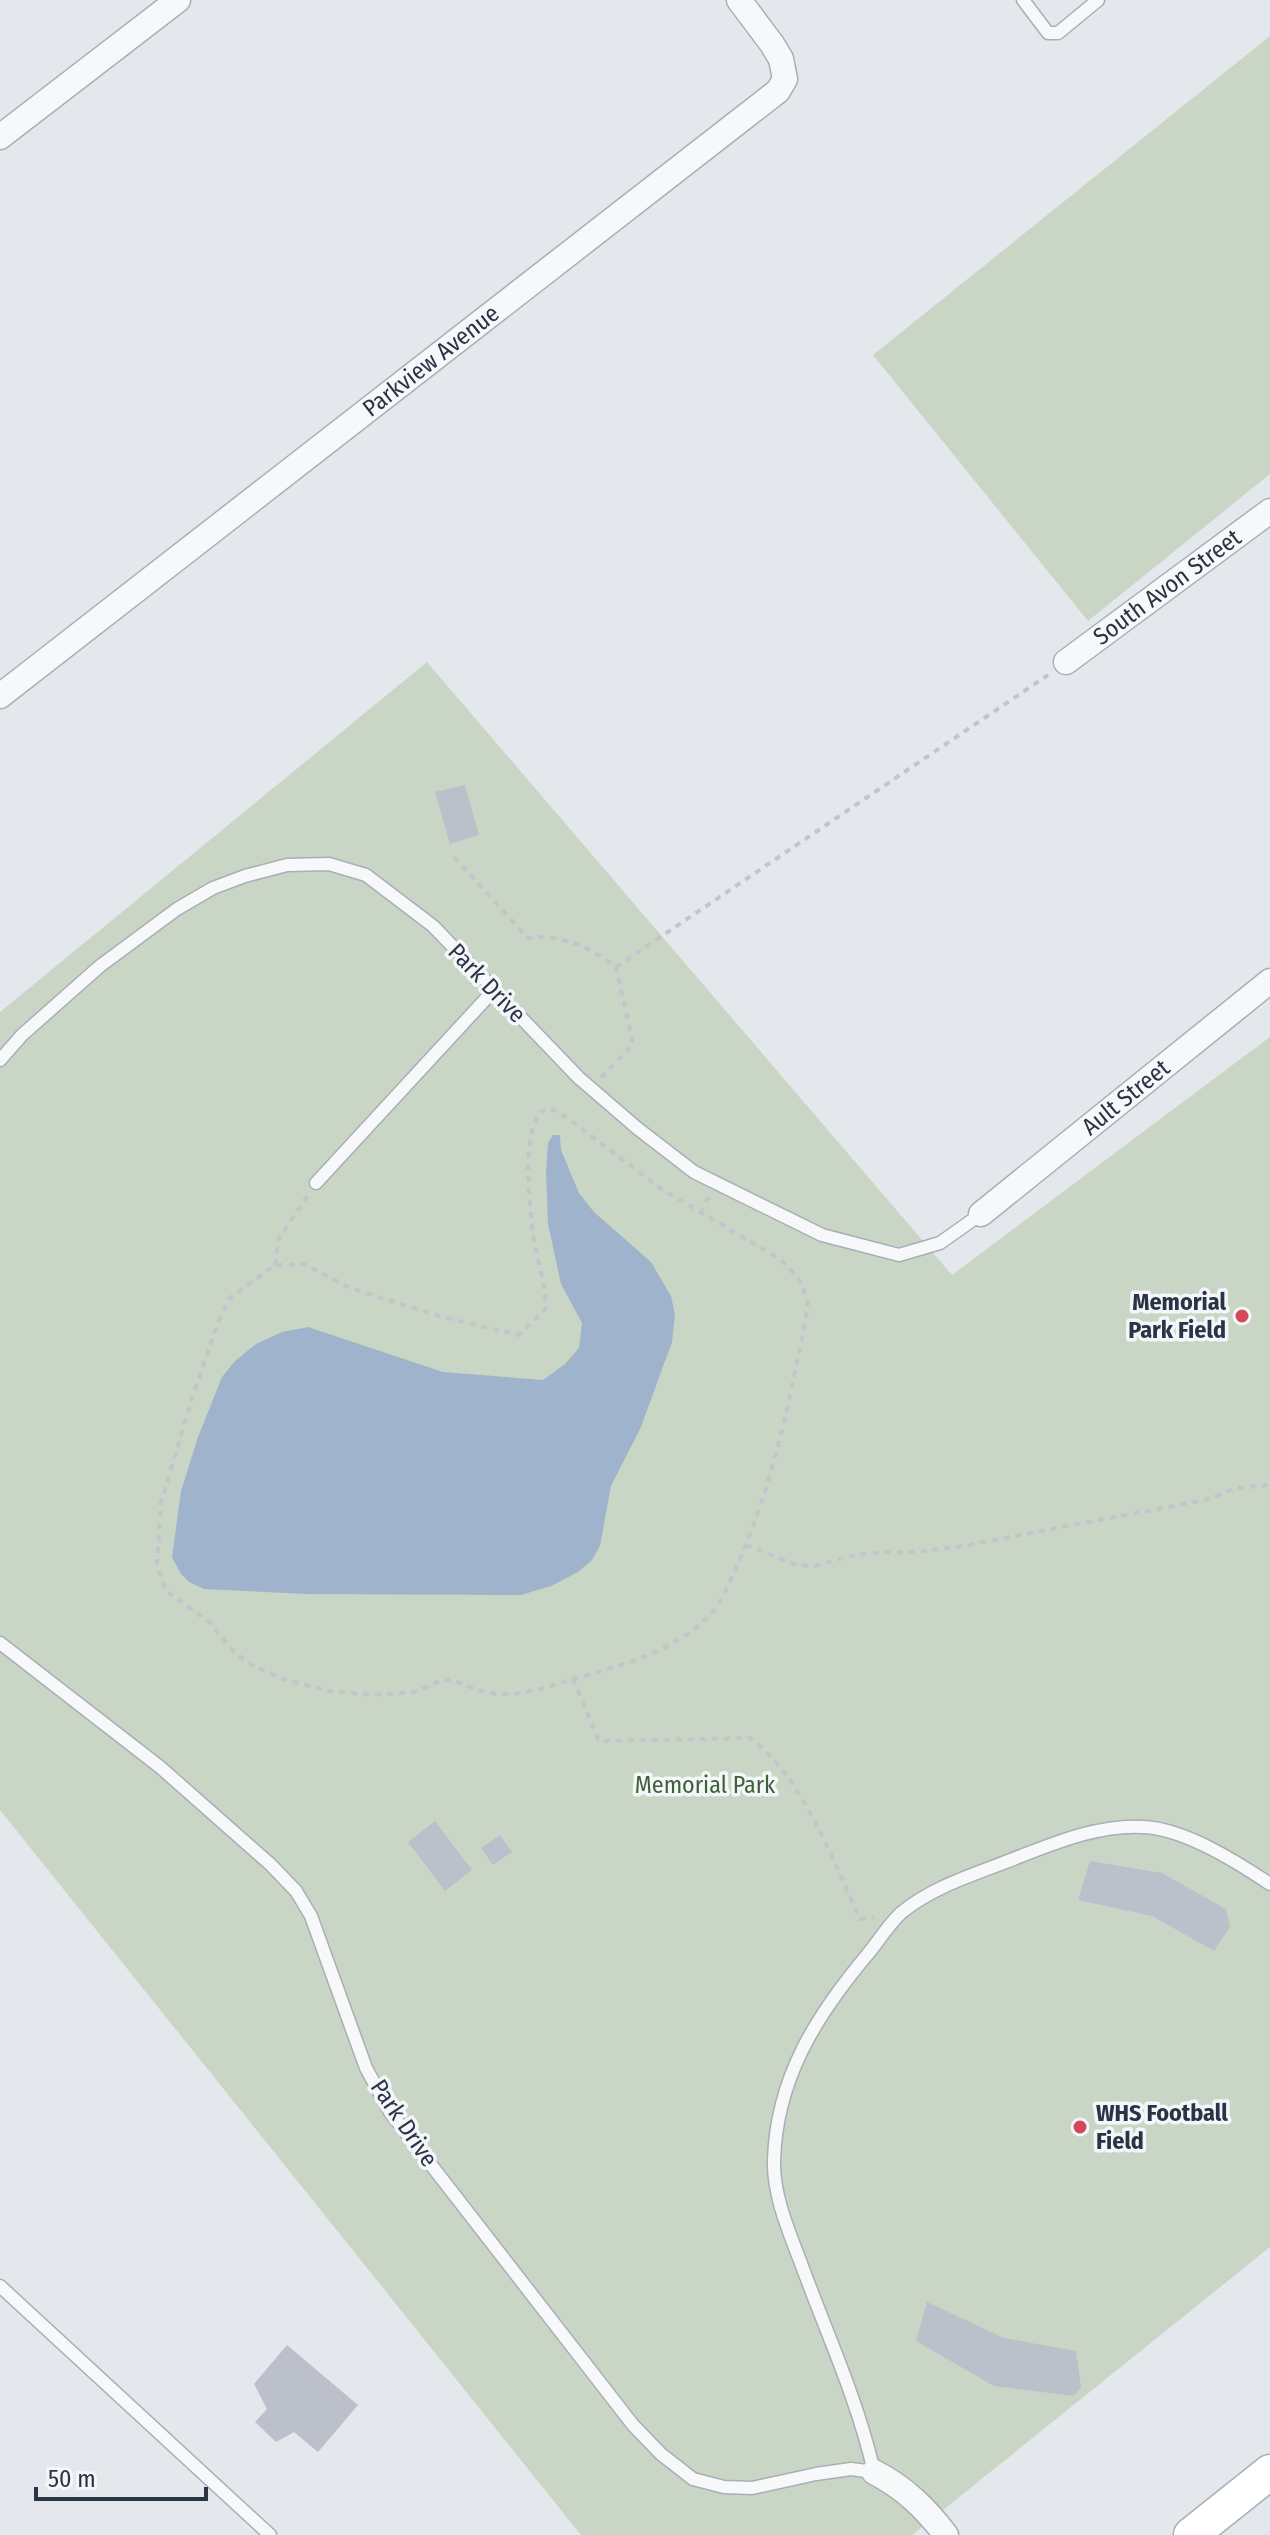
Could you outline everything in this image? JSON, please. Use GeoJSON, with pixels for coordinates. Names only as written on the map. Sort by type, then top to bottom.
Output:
{"type":"FeatureCollection","features":[{"type":"Feature","properties":{"kind":"street"},"geometry":{"type":"LineString","coordinates":[[0,137],[178,0]]}},
{"type":"Feature","properties":{"kind":"street","name":"Parkview Avenue"},"geometry":{"type":"LineString","coordinates":[[0,696],[778,91],[785,79],[781,59],[739,0]]}},
{"type":"Feature","properties":{"kind":"street","name":"South Avon Street"},"geometry":{"type":"LineString","coordinates":[[1066,662],[1270,511]]}},
{"type":"Feature","properties":{"kind":"street","name":"Ault Street"},"geometry":{"type":"LineString","coordinates":[[981,1214],[1270,981]]}},
{"type":"Feature","properties":{"kind":"street"},"geometry":{"type":"LineString","coordinates":[[874,2472],[900,2485],[925,2508],[946,2535]]}},
{"type":"Feature","properties":{"kind":"street"},"geometry":{"type":"LineString","coordinates":[[1191,2535],[1270,2472]]}},
{"type":"Feature","properties":{"kind":"lane"},"geometry":{"type":"LineString","coordinates":[[1023,0],[1048,33],[1058,33],[1098,0]]}},
{"type":"Feature","properties":{"kind":"lane","name":"Park Drive"},"geometry":{"type":"LineString","coordinates":[[0,1060],[22,1035],[90,975],[177,909],[213,888],[245,876],[287,865],[329,864],[366,875],[433,926],[591,1088],[694,1172],[822,1235],[899,1255],[940,1243],[981,1214]]}},
{"type":"Feature","properties":{"kind":"lane"},"geometry":{"type":"LineString","coordinates":[[316,1183],[494,990]]}},
{"type":"Feature","properties":{"kind":"lane","name":"Park Drive"},"geometry":{"type":"LineString","coordinates":[[0,1643],[160,1767],[270,1864],[296,1891],[311,1916],[366,2068],[390,2112],[633,2425],[661,2454],[693,2479],[724,2487],[752,2488],[851,2469],[874,2472]]}},
{"type":"Feature","properties":{"kind":"lane"},"geometry":{"type":"LineString","coordinates":[[874,2472],[863,2425],[789,2232],[773,2163],[779,2117],[795,2063],[829,2000],[901,1914],[935,1891],[1050,1844],[1103,1829],[1146,1827],[1184,1838],[1227,1856],[1270,1884]]}},
{"type":"Feature","properties":{"kind":"lane"},"geometry":{"type":"LineString","coordinates":[[0,2286],[270,2535]]}},
{"type":"Feature","properties":{"kind":"path"},"geometry":{"type":"LineString","coordinates":[[616,967],[1066,662]]}},
{"type":"Feature","properties":{"kind":"path"},"geometry":{"type":"LineString","coordinates":[[454,857],[528,938],[551,935],[590,948],[616,967],[633,1044],[591,1088]]}},
{"type":"Feature","properties":{"kind":"path"},"geometry":{"type":"LineString","coordinates":[[551,1109],[565,1116],[663,1190],[778,1258],[793,1270],[801,1283],[808,1306],[795,1376],[776,1456],[756,1523],[746,1545],[718,1605],[699,1625],[665,1647],[624,1665],[511,1694],[491,1693],[445,1679],[401,1695],[329,1691],[283,1679],[252,1665],[234,1652],[210,1623],[165,1590],[157,1563],[161,1503],[219,1320],[230,1298],[275,1265],[304,1264],[350,1288],[446,1318],[519,1335],[545,1309],[533,1236],[528,1167],[532,1125],[542,1111],[551,1109]]}},
{"type":"Feature","properties":{"kind":"path"},"geometry":{"type":"LineString","coordinates":[[275,1265],[279,1238],[316,1183]]}},
{"type":"Feature","properties":{"kind":"path"},"geometry":{"type":"LineString","coordinates":[[746,1545],[797,1565],[813,1566],[859,1554],[957,1547],[1205,1500],[1236,1488],[1270,1485]]}},
{"type":"Feature","properties":{"kind":"path"},"geometry":{"type":"LineString","coordinates":[[573,1679],[599,1741],[750,1738],[765,1749],[788,1775],[860,1919],[901,1914]]}},
{"type":"Feature","properties":{"kind":"green space"},"geometry":{"type":"Polygon","coordinates":[[[1270,36],[1270,474],[1088,621],[873,355],[1270,36]]]}},
{"type":"Feature","properties":{"kind":"green space","name":"Memorial Park"},"geometry":{"type":"Polygon","coordinates":[[[427,662],[952,1275],[1270,1037],[1270,2247],[912,2535],[581,2535],[0,1810],[0,1012],[427,662]]]}},
{"type":"Feature","properties":{"kind":"water"},"geometry":{"type":"Polygon","coordinates":[[[553,1135],[560,1135],[561,1150],[579,1193],[594,1212],[651,1262],[671,1296],[675,1315],[672,1342],[641,1427],[611,1486],[600,1546],[592,1560],[578,1572],[551,1586],[521,1595],[307,1594],[204,1589],[189,1582],[172,1557],[181,1491],[222,1377],[235,1361],[256,1344],[282,1332],[308,1327],[443,1372],[543,1380],[565,1364],[579,1348],[582,1323],[561,1284],[548,1224],[546,1171],[548,1143],[553,1135]]]}},
{"type":"Feature","properties":{"kind":"building"},"geometry":{"type":"Polygon","coordinates":[[[465,785],[479,835],[450,844],[435,792],[465,785]]]}},
{"type":"Feature","properties":{"kind":"building"},"geometry":{"type":"Polygon","coordinates":[[[435,1821],[472,1870],[445,1891],[408,1842],[435,1821]]]}},
{"type":"Feature","properties":{"kind":"building"},"geometry":{"type":"Polygon","coordinates":[[[500,1835],[512,1852],[493,1865],[481,1848],[500,1835]]]}},
{"type":"Feature","properties":{"kind":"building"},"geometry":{"type":"Polygon","coordinates":[[[1090,1861],[1162,1873],[1226,1909],[1230,1927],[1214,1951],[1152,1916],[1078,1900],[1090,1861]]]}},
{"type":"Feature","properties":{"kind":"building"},"geometry":{"type":"Polygon","coordinates":[[[927,2302],[1004,2338],[1076,2351],[1081,2387],[1074,2396],[994,2386],[916,2341],[927,2302]]]}},
{"type":"Feature","properties":{"kind":"building"},"geometry":{"type":"Polygon","coordinates":[[[287,2345],[358,2405],[318,2452],[294,2432],[276,2442],[255,2422],[267,2409],[254,2384],[287,2345]]]}},
{"type":"Feature","properties":{"kind":"place","name":"Memorial Park Field"},"geometry":{"type":"Point","coordinates":[1242,1316]}},
{"type":"Feature","properties":{"kind":"place","name":"WHS Football Field"},"geometry":{"type":"Point","coordinates":[1080,2127]}}]}
